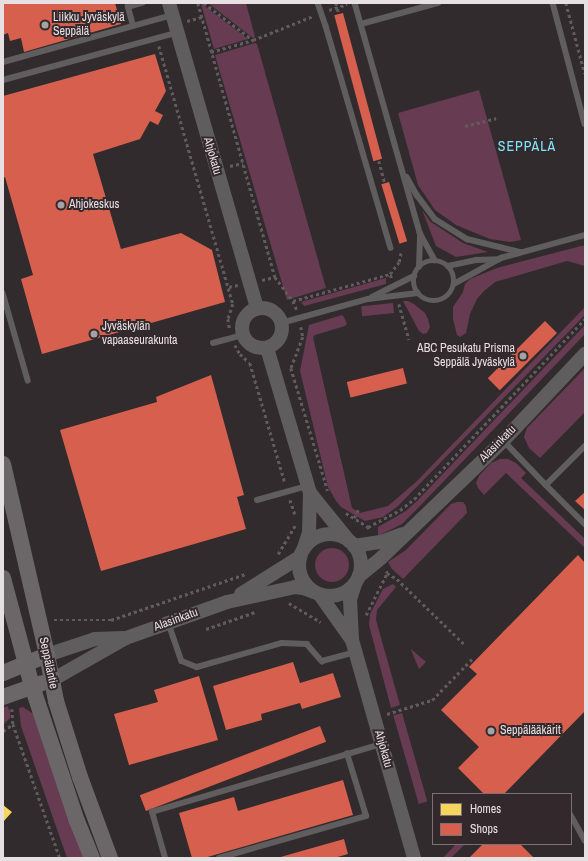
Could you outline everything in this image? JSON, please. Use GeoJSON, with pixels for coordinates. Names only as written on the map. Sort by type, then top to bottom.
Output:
{"type":"FeatureCollection","features":[{"type":"Feature","properties":{"kind":"main road","name":"Seppäläntie"},"geometry":{"type":"LineString","coordinates":[[3,464],[56,700],[80,777],[110,858]]}},
{"type":"Feature","properties":{"kind":"main road","name":"Seppäläntie"},"geometry":{"type":"LineString","coordinates":[[3,578],[25,664],[77,821],[92,858]]}},
{"type":"Feature","properties":{"kind":"main road"},"geometry":{"type":"LineString","coordinates":[[3,673],[47,655]]}},
{"type":"Feature","properties":{"kind":"main road"},"geometry":{"type":"LineString","coordinates":[[6,695],[52,680]]}},
{"type":"Feature","properties":{"kind":"street","name":"Ahjokatu"},"geometry":{"type":"LineString","coordinates":[[171,9],[257,308]]}},
{"type":"Feature","properties":{"kind":"street"},"geometry":{"type":"LineString","coordinates":[[257,308],[269,309],[276,314],[281,323],[282,332],[278,340],[267,348],[256,348],[247,342],[242,335],[242,323],[247,314],[257,308]]}},
{"type":"Feature","properties":{"kind":"street"},"geometry":{"type":"LineString","coordinates":[[267,348],[309,489],[309,533],[302,553],[299,569],[303,581],[317,593],[339,595],[345,592],[357,580],[360,561],[352,544],[309,489]]}},
{"type":"Feature","properties":{"kind":"street","name":"Alasinkatu"},"geometry":{"type":"LineString","coordinates":[[357,580],[503,441],[585,354]]}},
{"type":"Feature","properties":{"kind":"street","name":"Alasinkatu"},"geometry":{"type":"LineString","coordinates":[[352,544],[374,544],[408,532]]}},
{"type":"Feature","properties":{"kind":"street"},"geometry":{"type":"LineString","coordinates":[[302,553],[309,543],[322,536],[336,535],[352,544]]}},
{"type":"Feature","properties":{"kind":"street","name":"Alasinkatu"},"geometry":{"type":"LineString","coordinates":[[227,602],[269,578],[302,553]]}},
{"type":"Feature","properties":{"kind":"street","name":"Ahjokatu"},"geometry":{"type":"LineString","coordinates":[[357,580],[350,599],[354,646],[414,858]]}},
{"type":"Feature","properties":{"kind":"street","name":"Alasinkatu"},"geometry":{"type":"LineString","coordinates":[[52,680],[126,638],[227,602],[295,587],[317,593]]}},
{"type":"Feature","properties":{"kind":"street","name":"Ahjokatu"},"geometry":{"type":"LineString","coordinates":[[317,593],[354,646]]}},
{"type":"Feature","properties":{"kind":"street","name":"Alasinkatu"},"geometry":{"type":"LineString","coordinates":[[47,655],[95,639],[126,638]]}},
{"type":"Feature","properties":{"kind":"lane"},"geometry":{"type":"LineString","coordinates":[[133,26],[128,7],[142,3]]}},
{"type":"Feature","properties":{"kind":"lane"},"geometry":{"type":"LineString","coordinates":[[318,3],[391,248]]}},
{"type":"Feature","properties":{"kind":"lane"},"geometry":{"type":"LineString","coordinates":[[356,3],[420,233],[435,260],[448,266],[453,275],[454,284],[450,293],[438,300],[427,300],[418,293],[414,285],[414,276],[419,267],[420,233]]}},
{"type":"Feature","properties":{"kind":"lane"},"geometry":{"type":"LineString","coordinates":[[361,24],[438,3]]}},
{"type":"Feature","properties":{"kind":"lane"},"geometry":{"type":"LineString","coordinates":[[553,3],[585,124]]}},
{"type":"Feature","properties":{"kind":"lane"},"geometry":{"type":"LineString","coordinates":[[3,62],[133,26],[171,9]]}},
{"type":"Feature","properties":{"kind":"lane"},"geometry":{"type":"LineString","coordinates":[[3,80],[177,32]]}},
{"type":"Feature","properties":{"kind":"lane"},"geometry":{"type":"LineString","coordinates":[[402,168],[417,196],[435,219],[467,238],[520,252]]}},
{"type":"Feature","properties":{"kind":"lane"},"geometry":{"type":"LineString","coordinates":[[454,284],[501,258],[585,235]]}},
{"type":"Feature","properties":{"kind":"lane"},"geometry":{"type":"LineString","coordinates":[[448,266],[476,260],[501,258]]}},
{"type":"Feature","properties":{"kind":"lane"},"geometry":{"type":"LineString","coordinates":[[419,267],[435,260]]}},
{"type":"Feature","properties":{"kind":"lane"},"geometry":{"type":"LineString","coordinates":[[368,299],[414,276]]}},
{"type":"Feature","properties":{"kind":"lane"},"geometry":{"type":"LineString","coordinates":[[3,293],[28,380]]}},
{"type":"Feature","properties":{"kind":"lane"},"geometry":{"type":"LineString","coordinates":[[281,323],[368,299],[418,293]]}},
{"type":"Feature","properties":{"kind":"lane"},"geometry":{"type":"LineString","coordinates":[[213,343],[242,335]]}},
{"type":"Feature","properties":{"kind":"lane"},"geometry":{"type":"LineString","coordinates":[[503,441],[585,524]]}},
{"type":"Feature","properties":{"kind":"lane"},"geometry":{"type":"LineString","coordinates":[[546,485],[585,446]]}},
{"type":"Feature","properties":{"kind":"lane"},"geometry":{"type":"LineString","coordinates":[[257,500],[309,489]]}},
{"type":"Feature","properties":{"kind":"lane"},"geometry":{"type":"LineString","coordinates":[[169,623],[182,661],[197,666],[282,643],[307,644],[322,661],[354,646]]}},
{"type":"Feature","properties":{"kind":"lane"},"geometry":{"type":"LineString","coordinates":[[165,858],[152,812],[381,744]]}},
{"type":"Feature","properties":{"kind":"lane"},"geometry":{"type":"LineString","coordinates":[[219,858],[366,816],[347,754]]}},
{"type":"Feature","properties":{"kind":"lane"},"geometry":{"type":"LineString","coordinates":[[572,818],[585,840]]}},
{"type":"Feature","properties":{"kind":"path"},"geometry":{"type":"LineString","coordinates":[[198,3],[275,276],[293,301],[300,318],[303,337],[291,368],[326,488],[330,495]]}},
{"type":"Feature","properties":{"kind":"path"},"geometry":{"type":"LineString","coordinates":[[204,3],[253,40]]}},
{"type":"Feature","properties":{"kind":"path"},"geometry":{"type":"LineString","coordinates":[[336,3],[339,14]]}},
{"type":"Feature","properties":{"kind":"path"},"geometry":{"type":"LineString","coordinates":[[212,52],[253,40],[320,13],[352,3]]}},
{"type":"Feature","properties":{"kind":"path"},"geometry":{"type":"LineString","coordinates":[[566,3],[585,74]]}},
{"type":"Feature","properties":{"kind":"path"},"geometry":{"type":"LineString","coordinates":[[465,126],[496,118]]}},
{"type":"Feature","properties":{"kind":"path"},"geometry":{"type":"LineString","coordinates":[[379,161],[385,183]]}},
{"type":"Feature","properties":{"kind":"path"},"geometry":{"type":"LineString","coordinates":[[293,301],[390,274]]}},
{"type":"Feature","properties":{"kind":"path"},"geometry":{"type":"LineString","coordinates":[[368,527],[400,510],[414,499],[585,320]]}},
{"type":"Feature","properties":{"kind":"path"},"geometry":{"type":"LineString","coordinates":[[354,518],[359,508]]}},
{"type":"Feature","properties":{"kind":"path"},"geometry":{"type":"LineString","coordinates":[[343,512],[368,527],[374,544]]}},
{"type":"Feature","properties":{"kind":"path"},"geometry":{"type":"LineString","coordinates":[[381,558],[387,573],[396,579],[465,645]]}},
{"type":"Feature","properties":{"kind":"path"},"geometry":{"type":"LineString","coordinates":[[39,624],[55,620],[111,620],[250,572]]}},
{"type":"Feature","properties":{"kind":"path"},"geometry":{"type":"LineString","coordinates":[[366,619],[366,612],[387,573]]}},
{"type":"Feature","properties":{"kind":"path"},"geometry":{"type":"LineString","coordinates":[[206,629],[257,611]]}},
{"type":"Feature","properties":{"kind":"path"},"geometry":{"type":"LineString","coordinates":[[387,714],[432,700],[472,659]]}},
{"type":"Feature","properties":{"kind":"path"},"geometry":{"type":"LineString","coordinates":[[6,695],[12,710],[13,724],[60,858]]}},
{"type":"Feature","properties":{"kind":"path"},"geometry":{"type":"LineString","coordinates":[[385,706],[389,721]]}},
{"type":"Feature","properties":{"kind":"path"},"geometry":{"type":"LineString","coordinates":[[3,730],[13,724]]}},
{"type":"Feature","properties":{"kind":"shaded area"},"geometry":{"type":"Polygon","coordinates":[[[208,3],[246,3],[255,37],[253,38],[208,3]]]}},
{"type":"Feature","properties":{"kind":"shaded area"},"geometry":{"type":"Polygon","coordinates":[[[202,4],[248,39],[214,49],[202,4]]]}},
{"type":"Feature","properties":{"kind":"shaded area"},"geometry":{"type":"Polygon","coordinates":[[[255,43],[257,44],[326,288],[287,300],[215,55],[255,43]]]}},
{"type":"Feature","properties":{"kind":"shaded area"},"geometry":{"type":"Polygon","coordinates":[[[479,90],[521,240],[510,242],[490,239],[456,225],[435,210],[418,185],[398,113],[479,90]]]}},
{"type":"Feature","properties":{"kind":"shaded area"},"geometry":{"type":"Polygon","coordinates":[[[422,210],[431,222],[463,243],[488,252],[456,257],[436,246],[422,210]]]}},
{"type":"Feature","properties":{"kind":"shaded area"},"geometry":{"type":"Polygon","coordinates":[[[585,246],[585,266],[567,261],[495,282],[477,299],[470,314],[466,333],[460,337],[457,335],[453,319],[453,307],[463,292],[465,284],[470,279],[497,268],[585,246]]]}},
{"type":"Feature","properties":{"kind":"shaded area"},"geometry":{"type":"Polygon","coordinates":[[[386,278],[386,284],[304,306],[301,302],[386,278]]]}},
{"type":"Feature","properties":{"kind":"shaded area"},"geometry":{"type":"Polygon","coordinates":[[[403,301],[408,301],[414,304],[425,313],[430,327],[427,333],[423,334],[419,331],[403,301]]]}},
{"type":"Feature","properties":{"kind":"shaded area"},"geometry":{"type":"Polygon","coordinates":[[[393,303],[394,313],[362,316],[361,306],[393,303]]]}},
{"type":"Feature","properties":{"kind":"shaded area"},"geometry":{"type":"Polygon","coordinates":[[[585,307],[585,315],[398,506],[383,517],[365,521],[341,507],[336,501],[328,487],[300,371],[309,325],[342,315],[347,324],[313,337],[352,508],[360,513],[388,506],[416,482],[585,307]]]}},
{"type":"Feature","properties":{"kind":"shaded area"},"geometry":{"type":"Polygon","coordinates":[[[585,325],[585,334],[418,508],[402,524],[378,536],[378,527],[406,511],[417,501],[585,325]]]}},
{"type":"Feature","properties":{"kind":"shaded area"},"geometry":{"type":"Polygon","coordinates":[[[585,368],[585,412],[540,458],[529,448],[524,437],[527,428],[585,368]]]}},
{"type":"Feature","properties":{"kind":"shaded area"},"geometry":{"type":"Polygon","coordinates":[[[500,459],[508,459],[516,463],[526,473],[521,478],[585,539],[585,548],[506,473],[484,495],[476,483],[479,476],[491,463],[500,459]]]}},
{"type":"Feature","properties":{"kind":"shaded area"},"geometry":{"type":"Polygon","coordinates":[[[463,502],[466,506],[467,513],[403,579],[392,569],[388,562],[406,550],[451,504],[463,502]]]}},
{"type":"Feature","properties":{"kind":"shaded area"},"geometry":{"type":"Polygon","coordinates":[[[332,548],[344,553],[349,565],[344,577],[332,582],[320,577],[315,565],[320,553],[332,548]]]}},
{"type":"Feature","properties":{"kind":"shaded area"},"geometry":{"type":"Polygon","coordinates":[[[393,584],[396,587],[377,610],[376,620],[400,705],[391,708],[369,625],[370,614],[383,589],[393,584]]]}},
{"type":"Feature","properties":{"kind":"shaded area"},"geometry":{"type":"Polygon","coordinates":[[[411,650],[426,662],[419,669],[411,650]]]}},
{"type":"Feature","properties":{"kind":"shaded area"},"geometry":{"type":"Polygon","coordinates":[[[7,706],[10,711],[10,718],[3,725],[3,708],[7,706]]]}},
{"type":"Feature","properties":{"kind":"shaded area"},"geometry":{"type":"Polygon","coordinates":[[[23,707],[38,717],[84,858],[67,858],[21,726],[19,708],[23,707]]]}},
{"type":"Feature","properties":{"kind":"shaded area"},"geometry":{"type":"Polygon","coordinates":[[[402,713],[427,801],[419,804],[393,715],[402,713]]]}},
{"type":"Feature","properties":{"kind":"shaded area"},"geometry":{"type":"Polygon","coordinates":[[[455,845],[464,845],[451,858],[443,858],[455,845]]]}},
{"type":"Feature","properties":{"kind":"building: Homes"},"geometry":{"type":"Polygon","coordinates":[[[3,805],[12,812],[3,822],[3,805]]]}},
{"type":"Feature","properties":{"kind":"building: Shops"},"geometry":{"type":"Polygon","coordinates":[[[3,3],[115,3],[121,24],[24,52],[21,38],[10,41],[8,33],[3,35],[3,3]]]}},
{"type":"Feature","properties":{"kind":"building: Shops"},"geometry":{"type":"Polygon","coordinates":[[[343,13],[382,159],[373,161],[334,15],[343,13]]]}},
{"type":"Feature","properties":{"kind":"building: Shops","name":"Ahjokeskus"},"geometry":{"type":"Polygon","coordinates":[[[155,54],[166,91],[155,111],[163,115],[158,125],[150,121],[140,139],[93,154],[121,249],[181,233],[212,250],[225,302],[42,354],[21,279],[33,275],[5,177],[3,178],[3,96],[155,54]]]}},
{"type":"Feature","properties":{"kind":"building: Shops"},"geometry":{"type":"Polygon","coordinates":[[[389,182],[407,241],[399,244],[381,184],[389,182]]]}},
{"type":"Feature","properties":{"kind":"building: Shops","name":"ABC Pesukatu Prisma Seppälä Jyväskylä"},"geometry":{"type":"Polygon","coordinates":[[[545,321],[557,333],[500,390],[488,378],[545,321]]]}},
{"type":"Feature","properties":{"kind":"building: Shops"},"geometry":{"type":"Polygon","coordinates":[[[403,368],[407,384],[351,398],[347,382],[403,368]]]}},
{"type":"Feature","properties":{"kind":"building: Shops"},"geometry":{"type":"Polygon","coordinates":[[[211,375],[244,495],[237,497],[246,529],[101,571],[60,430],[157,402],[156,397],[211,375]]]}},
{"type":"Feature","properties":{"kind":"building: Shops"},"geometry":{"type":"Polygon","coordinates":[[[585,492],[585,510],[575,501],[585,492]]]}},
{"type":"Feature","properties":{"kind":"building: Shops"},"geometry":{"type":"Polygon","coordinates":[[[578,555],[585,563],[585,711],[505,793],[483,793],[458,768],[479,747],[441,710],[477,674],[469,667],[578,555]]]}},
{"type":"Feature","properties":{"kind":"building: Shops"},"geometry":{"type":"Polygon","coordinates":[[[293,662],[300,683],[333,673],[341,697],[302,709],[300,703],[261,714],[262,720],[226,730],[213,686],[293,662]]]}},
{"type":"Feature","properties":{"kind":"building: Shops"},"geometry":{"type":"Polygon","coordinates":[[[199,676],[218,740],[129,765],[114,714],[158,702],[154,690],[199,676]]]}},
{"type":"Feature","properties":{"kind":"building: Shops"},"geometry":{"type":"Polygon","coordinates":[[[320,726],[326,742],[146,811],[140,795],[320,726]]]}},
{"type":"Feature","properties":{"kind":"building: Shops"},"geometry":{"type":"Polygon","coordinates":[[[343,780],[353,815],[204,858],[192,858],[179,813],[234,797],[238,811],[343,780]]]}},
{"type":"Feature","properties":{"kind":"building: Shops"},"geometry":{"type":"Polygon","coordinates":[[[344,839],[348,854],[334,858],[277,858],[344,839]]]}},
{"type":"Feature","properties":{"kind":"building: Shops"},"geometry":{"type":"Polygon","coordinates":[[[482,845],[521,845],[534,858],[469,858],[482,845]]]}},
{"type":"Feature","properties":{"kind":"place","name":"Liikku Jyväskylä Seppälä"},"geometry":{"type":"Point","coordinates":[45,25]}},
{"type":"Feature","properties":{"kind":"place","name":"Ahjokeskus"},"geometry":{"type":"Point","coordinates":[61,205]}},
{"type":"Feature","properties":{"kind":"place","name":"Jyväskylän vapaaseurakunta"},"geometry":{"type":"Point","coordinates":[94,334]}},
{"type":"Feature","properties":{"kind":"place","name":"ABC Pesukatu Prisma Seppälä Jyväskylä"},"geometry":{"type":"Point","coordinates":[523,356]}},
{"type":"Feature","properties":{"kind":"place","name":"Seppälääkärit"},"geometry":{"type":"Point","coordinates":[491,731]}},
{"type":"Feature","properties":{"kind":"district","name":"SEPPÄLÄ"},"geometry":{"type":"Point","coordinates":[527,146]}}]}
